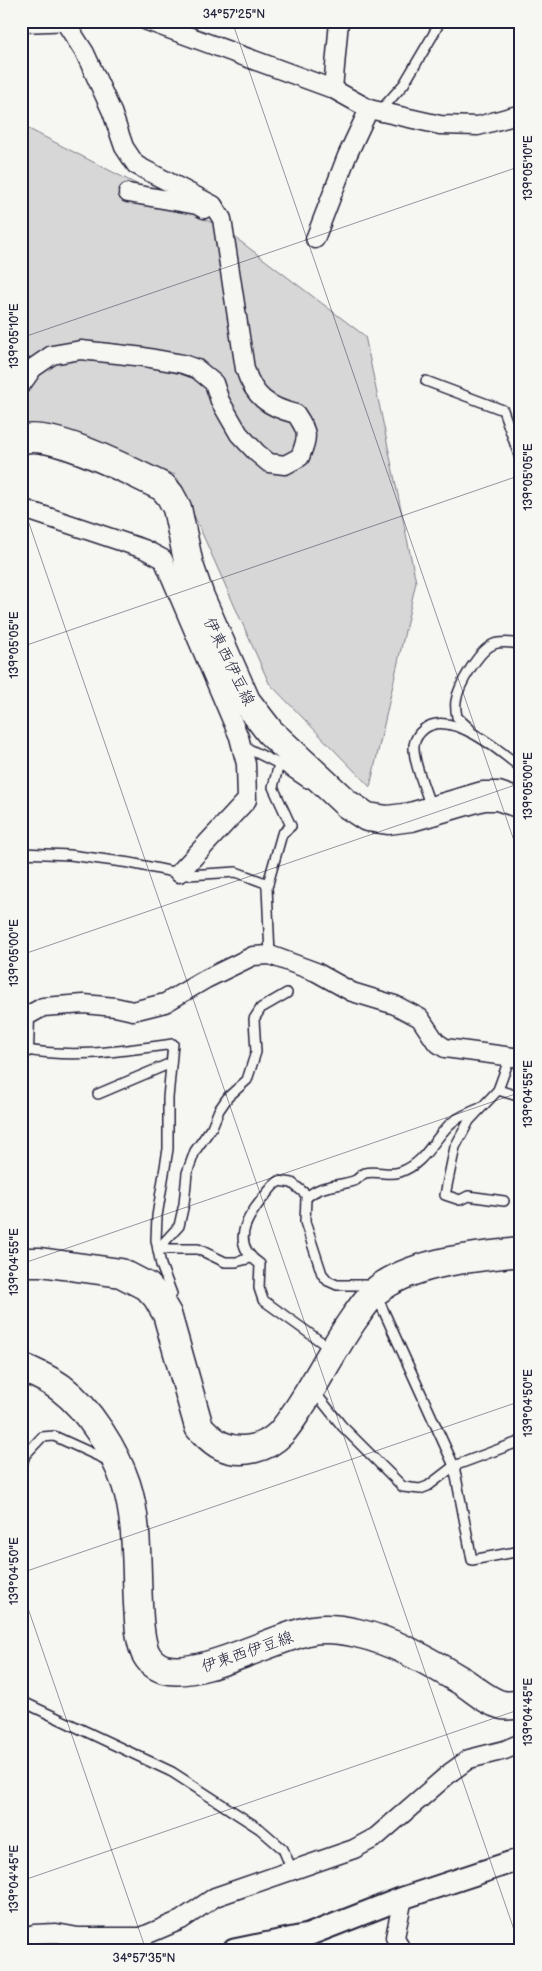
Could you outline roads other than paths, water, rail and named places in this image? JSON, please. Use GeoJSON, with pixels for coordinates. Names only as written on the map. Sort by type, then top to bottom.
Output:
{"type":"FeatureCollection","features":[{"type":"Feature","properties":{"kind":"main road","name":"伊東西伊豆線"},"geometry":{"type":"LineString","coordinates":[[21,440],[26,438],[43,438],[67,445],[163,487],[177,508],[189,565],[200,597],[246,701],[270,732],[339,797],[367,817],[377,819],[397,819],[483,796],[498,796],[521,804]]}},
{"type":"Feature","properties":{"kind":"main road"},"geometry":{"type":"LineString","coordinates":[[21,1262],[40,1262],[121,1273],[148,1287],[163,1306],[199,1426],[210,1438],[223,1446],[251,1450],[266,1444],[281,1434],[312,1389],[358,1313],[374,1292],[399,1276],[421,1268],[486,1256],[521,1252]]}},
{"type":"Feature","properties":{"kind":"main road","name":"伊東西伊豆線"},"geometry":{"type":"LineString","coordinates":[[21,1367],[62,1388],[83,1409],[105,1440],[119,1465],[127,1486],[132,1510],[140,1620],[145,1653],[152,1664],[164,1669],[178,1671],[196,1670],[287,1637],[314,1630],[338,1631],[378,1638],[409,1651],[462,1681],[489,1699],[503,1705],[521,1704]]}},
{"type":"Feature","properties":{"kind":"street"},"geometry":{"type":"LineString","coordinates":[[146,21],[333,89],[374,110],[440,125],[478,126],[521,114]]}},
{"type":"Feature","properties":{"kind":"street"},"geometry":{"type":"LineString","coordinates":[[333,89],[339,21]]}},
{"type":"Feature","properties":{"kind":"street"},"geometry":{"type":"LineString","coordinates":[[21,23],[70,22],[112,112],[124,147],[136,165],[212,205],[222,219],[245,369],[250,385],[265,402],[278,410],[296,414],[305,427],[307,438],[300,457],[285,465],[269,463],[239,434],[220,401],[214,382],[197,369],[183,364],[144,357],[81,350],[52,356],[34,368],[21,384]]}},
{"type":"Feature","properties":{"kind":"street"},"geometry":{"type":"LineString","coordinates":[[314,239],[347,156],[374,110]]}},
{"type":"Feature","properties":{"kind":"street"},"geometry":{"type":"LineString","coordinates":[[128,193],[197,206],[222,219]]}},
{"type":"Feature","properties":{"kind":"street"},"geometry":{"type":"LineString","coordinates":[[21,508],[144,549],[163,558],[241,744],[246,764],[247,800],[179,873]]}},
{"type":"Feature","properties":{"kind":"street"},"geometry":{"type":"LineString","coordinates":[[23,1049],[25,1017],[43,1006],[84,1004],[133,1011],[164,1003],[206,978],[253,956],[270,955],[316,972],[352,992],[395,1005],[420,1018],[436,1042],[445,1048],[515,1057]]}},
{"type":"Feature","properties":{"kind":"street"},"geometry":{"type":"LineString","coordinates":[[21,1938],[34,1934],[56,1933],[78,1937],[141,1937],[181,1920],[215,1897],[354,1849],[376,1837],[469,1759],[505,1750],[521,1743]]}},
{"type":"Feature","properties":{"kind":"street"},"geometry":{"type":"LineString","coordinates":[[234,1950],[308,1935],[403,1898],[521,1859]]}},
{"type":"Feature","properties":{"kind":"street"},"geometry":{"type":"LineString","coordinates":[[401,1950],[395,1937],[403,1898]]}},
{"type":"Feature","properties":{"kind":"lane"},"geometry":{"type":"LineString","coordinates":[[374,110],[404,84],[440,21]]}},
{"type":"Feature","properties":{"kind":"lane"},"geometry":{"type":"LineString","coordinates":[[426,381],[503,410],[521,461]]}},
{"type":"Feature","properties":{"kind":"lane"},"geometry":{"type":"LineString","coordinates":[[479,738],[457,717],[456,700],[462,685],[469,670],[486,648],[501,642],[521,644]]}},
{"type":"Feature","properties":{"kind":"lane"},"geometry":{"type":"LineString","coordinates":[[432,810],[415,756],[414,743],[426,727],[437,724],[457,726],[492,744],[521,768]]}},
{"type":"Feature","properties":{"kind":"lane"},"geometry":{"type":"LineString","coordinates":[[241,744],[279,764],[332,800],[339,797]]}},
{"type":"Feature","properties":{"kind":"lane"},"geometry":{"type":"LineString","coordinates":[[270,955],[268,884],[282,834],[291,826],[273,787],[279,764]]}},
{"type":"Feature","properties":{"kind":"lane"},"geometry":{"type":"LineString","coordinates":[[21,853],[70,855],[130,863],[188,875],[236,872],[268,884]]}},
{"type":"Feature","properties":{"kind":"lane"},"geometry":{"type":"LineString","coordinates":[[158,1249],[179,1226],[184,1204],[187,1173],[194,1151],[212,1127],[219,1110],[228,1097],[247,1080],[256,1052],[254,1019],[261,1008],[287,993]]}},
{"type":"Feature","properties":{"kind":"lane"},"geometry":{"type":"LineString","coordinates":[[23,1049],[60,1055],[102,1054],[173,1044],[168,1098],[168,1149],[157,1216],[156,1240],[172,1294],[163,1306]]}},
{"type":"Feature","properties":{"kind":"lane"},"geometry":{"type":"LineString","coordinates":[[504,1202],[468,1196],[460,1200],[445,1195],[455,1147],[469,1121],[498,1090],[515,1057]]}},
{"type":"Feature","properties":{"kind":"lane"},"geometry":{"type":"LineString","coordinates":[[98,1094],[171,1063]]}},
{"type":"Feature","properties":{"kind":"lane"},"geometry":{"type":"LineString","coordinates":[[498,1090],[521,1097]]}},
{"type":"Feature","properties":{"kind":"lane"},"geometry":{"type":"LineString","coordinates":[[482,1107],[450,1124],[420,1161],[408,1168],[398,1173],[365,1173],[356,1180],[335,1184],[312,1192],[306,1198],[305,1222],[322,1274],[328,1281],[337,1285],[365,1285],[374,1292],[454,1466],[472,1560],[521,1551]]}},
{"type":"Feature","properties":{"kind":"lane"},"geometry":{"type":"LineString","coordinates":[[308,1196],[292,1183],[279,1181],[246,1220],[243,1238],[247,1252],[251,1258],[260,1264],[259,1288],[263,1300],[334,1350]]}},
{"type":"Feature","properties":{"kind":"lane"},"geometry":{"type":"LineString","coordinates":[[158,1249],[198,1249],[224,1262],[236,1262],[251,1258]]}},
{"type":"Feature","properties":{"kind":"lane"},"geometry":{"type":"LineString","coordinates":[[312,1389],[342,1426],[403,1487],[420,1489],[428,1486],[454,1466],[521,1441]]}},
{"type":"Feature","properties":{"kind":"lane"},"geometry":{"type":"LineString","coordinates":[[21,1467],[25,1455],[42,1437],[54,1436],[119,1465]]}},
{"type":"Feature","properties":{"kind":"lane"},"geometry":{"type":"LineString","coordinates":[[21,1701],[172,1772],[260,1829],[283,1849],[292,1870]]}}]}
